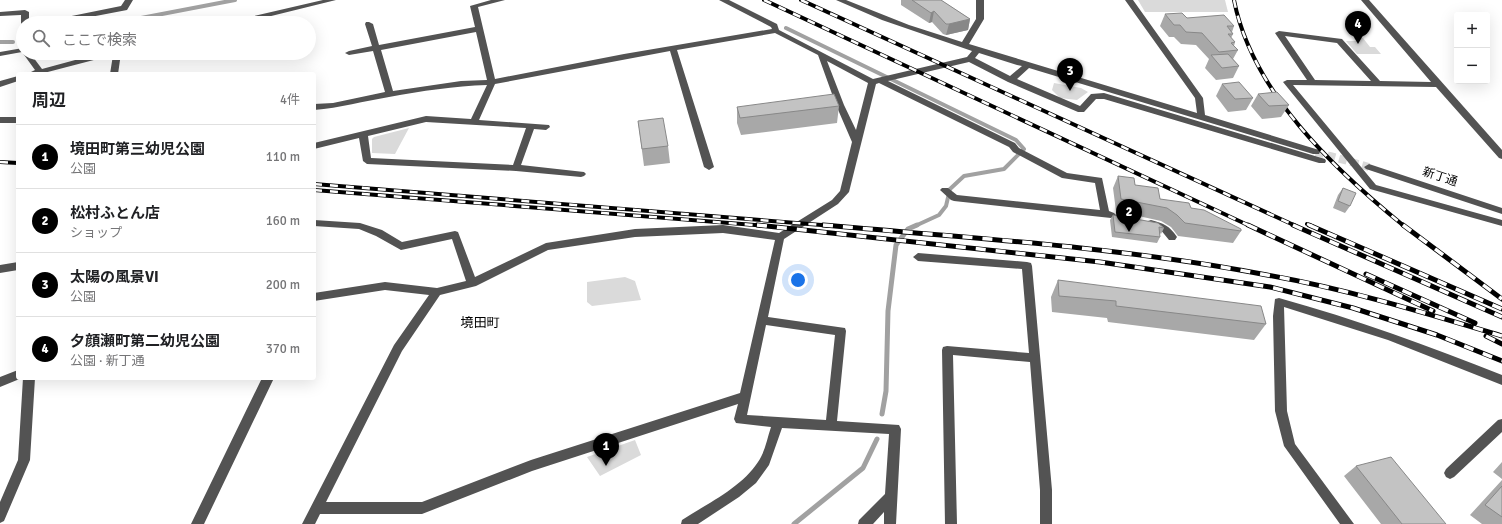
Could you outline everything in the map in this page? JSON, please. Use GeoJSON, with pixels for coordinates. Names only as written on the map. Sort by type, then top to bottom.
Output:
{"type":"FeatureCollection","features":[{"type":"Feature","properties":{"kind":"street"},"geometry":{"type":"LineString","coordinates":[[83,16],[124,8],[129,0]]}},
{"type":"Feature","properties":{"kind":"street"},"geometry":{"type":"LineString","coordinates":[[263,16],[332,0]]}},
{"type":"Feature","properties":{"kind":"street"},"geometry":{"type":"LineString","coordinates":[[474,122],[492,82],[474,6],[501,0]]}},
{"type":"Feature","properties":{"kind":"street"},"geometry":{"type":"LineString","coordinates":[[723,0],[774,26],[776,31]]}},
{"type":"Feature","properties":{"kind":"street"},"geometry":{"type":"LineString","coordinates":[[840,0],[879,17],[964,46],[1201,115],[1316,152]]}},
{"type":"Feature","properties":{"kind":"street"},"geometry":{"type":"LineString","coordinates":[[964,46],[980,19],[980,0]]}},
{"type":"Feature","properties":{"kind":"street"},"geometry":{"type":"LineString","coordinates":[[1129,0],[1199,98],[1201,115]]}},
{"type":"Feature","properties":{"kind":"street"},"geometry":{"type":"LineString","coordinates":[[1365,0],[1438,85],[1502,156]]}},
{"type":"Feature","properties":{"kind":"street"},"geometry":{"type":"LineString","coordinates":[[0,14],[25,12],[25,16]]}},
{"type":"Feature","properties":{"kind":"street"},"geometry":{"type":"LineString","coordinates":[[369,24],[378,48],[390,94]]}},
{"type":"Feature","properties":{"kind":"street"},"geometry":{"type":"LineString","coordinates":[[349,53],[479,29]]}},
{"type":"Feature","properties":{"kind":"street"},"geometry":{"type":"LineString","coordinates":[[316,107],[334,106],[390,94],[461,82],[492,82],[673,48],[776,31],[876,81],[1012,145],[1016,150],[1065,176],[1099,180],[1105,214]]}},
{"type":"Feature","properties":{"kind":"street"},"geometry":{"type":"LineString","coordinates":[[1312,82],[1279,33],[1339,41],[1378,84]]}},
{"type":"Feature","properties":{"kind":"street"},"geometry":{"type":"LineString","coordinates":[[673,48],[709,166]]}},
{"type":"Feature","properties":{"kind":"street"},"geometry":{"type":"LineString","coordinates":[[876,81],[970,59],[977,50]]}},
{"type":"Feature","properties":{"kind":"street"},"geometry":{"type":"LineString","coordinates":[[0,54],[16,51]]}},
{"type":"Feature","properties":{"kind":"street"},"geometry":{"type":"LineString","coordinates":[[822,54],[840,105],[857,142]]}},
{"type":"Feature","properties":{"kind":"street"},"geometry":{"type":"LineString","coordinates":[[970,59],[1011,80],[1080,110],[1094,96],[1104,96],[1322,162]]}},
{"type":"Feature","properties":{"kind":"street"},"geometry":{"type":"LineString","coordinates":[[31,60],[40,71]]}},
{"type":"Feature","properties":{"kind":"street"},"geometry":{"type":"LineString","coordinates":[[37,72],[83,60]]}},
{"type":"Feature","properties":{"kind":"street"},"geometry":{"type":"LineString","coordinates":[[114,72],[116,60]]}},
{"type":"Feature","properties":{"kind":"street"},"geometry":{"type":"LineString","coordinates":[[1011,80],[1028,65]]}},
{"type":"Feature","properties":{"kind":"street"},"geometry":{"type":"LineString","coordinates":[[0,84],[16,79]]}},
{"type":"Feature","properties":{"kind":"street"},"geometry":{"type":"LineString","coordinates":[[316,297],[385,286],[437,292],[472,283],[546,247],[635,233],[723,229],[780,237],[835,202],[844,192],[857,142],[876,81]]}},
{"type":"Feature","properties":{"kind":"street"},"geometry":{"type":"LineString","coordinates":[[1438,85],[1287,82],[1374,187],[1502,223]]}},
{"type":"Feature","properties":{"kind":"street"},"geometry":{"type":"LineString","coordinates":[[316,146],[426,119],[546,127]]}},
{"type":"Feature","properties":{"kind":"street"},"geometry":{"type":"LineString","coordinates":[[0,120],[16,120]]}},
{"type":"Feature","properties":{"kind":"street"},"geometry":{"type":"LineString","coordinates":[[516,168],[531,126]]}},
{"type":"Feature","properties":{"kind":"street"},"geometry":{"type":"LineString","coordinates":[[364,134],[367,161],[516,168],[581,174]]}},
{"type":"Feature","properties":{"kind":"street","name":"新丁通"},"geometry":{"type":"LineString","coordinates":[[1369,167],[1502,211]]}},
{"type":"Feature","properties":{"kind":"street"},"geometry":{"type":"LineString","coordinates":[[945,190],[954,198],[1105,214],[1120,217]]}},
{"type":"Feature","properties":{"kind":"street"},"geometry":{"type":"LineString","coordinates":[[1142,221],[1157,224],[1163,227],[1172,237]]}},
{"type":"Feature","properties":{"kind":"street"},"geometry":{"type":"LineString","coordinates":[[316,223],[360,226],[379,233],[401,246],[455,235],[472,283]]}},
{"type":"Feature","properties":{"kind":"street"},"geometry":{"type":"LineString","coordinates":[[780,237],[740,419],[778,423],[895,428],[890,524]]}},
{"type":"Feature","properties":{"kind":"street"},"geometry":{"type":"LineString","coordinates":[[918,256],[1027,266],[1046,490],[1046,524]]}},
{"type":"Feature","properties":{"kind":"street"},"geometry":{"type":"LineString","coordinates":[[0,269],[16,266]]}},
{"type":"Feature","properties":{"kind":"street"},"geometry":{"type":"LineString","coordinates":[[308,524],[398,348],[437,292]]}},
{"type":"Feature","properties":{"kind":"street"},"geometry":{"type":"LineString","coordinates":[[1348,524],[1290,446],[1281,411],[1278,316],[1279,302],[1318,312],[1380,332],[1502,380]]}},
{"type":"Feature","properties":{"kind":"street"},"geometry":{"type":"LineString","coordinates":[[762,320],[841,331],[831,426]]}},
{"type":"Feature","properties":{"kind":"street"},"geometry":{"type":"LineString","coordinates":[[951,524],[947,350],[1034,358]]}},
{"type":"Feature","properties":{"kind":"street"},"geometry":{"type":"LineString","coordinates":[[0,382],[16,376]]}},
{"type":"Feature","properties":{"kind":"street"},"geometry":{"type":"LineString","coordinates":[[0,516],[24,460],[29,380]]}},
{"type":"Feature","properties":{"kind":"street"},"geometry":{"type":"LineString","coordinates":[[197,524],[215,490],[267,380]]}},
{"type":"Feature","properties":{"kind":"street"},"geometry":{"type":"LineString","coordinates":[[316,508],[422,508],[531,466],[744,397]]}},
{"type":"Feature","properties":{"kind":"street"},"geometry":{"type":"LineString","coordinates":[[687,524],[743,486],[759,471],[769,451],[778,423]]}},
{"type":"Feature","properties":{"kind":"street"},"geometry":{"type":"LineString","coordinates":[[1450,473],[1502,424]]}},
{"type":"Feature","properties":{"kind":"street"},"geometry":{"type":"LineString","coordinates":[[864,524],[891,497]]}},
{"type":"Feature","properties":{"kind":"shaded area"},"geometry":{"type":"Polygon","coordinates":[[[1138,0],[1225,0],[1228,12],[1145,12],[1138,0]]]}},
{"type":"Feature","properties":{"kind":"shaded area"},"geometry":{"type":"Polygon","coordinates":[[[1354,38],[1363,38],[1370,47],[1375,47],[1381,54],[1357,54],[1346,41],[1356,41],[1354,38]]]}},
{"type":"Feature","properties":{"kind":"shaded area"},"geometry":{"type":"Polygon","coordinates":[[[1054,83],[1081,88],[1088,92],[1077,100],[1060,98],[1052,90],[1054,83]]]}},
{"type":"Feature","properties":{"kind":"shaded area"},"geometry":{"type":"Polygon","coordinates":[[[409,128],[395,154],[372,153],[372,139],[374,137],[409,128]]]}},
{"type":"Feature","properties":{"kind":"shaded area"},"geometry":{"type":"Polygon","coordinates":[[[625,277],[635,281],[641,300],[592,306],[587,302],[587,282],[625,277]]]}},
{"type":"Feature","properties":{"kind":"shaded area"},"geometry":{"type":"Polygon","coordinates":[[[635,440],[641,455],[600,476],[587,457],[635,440]]]}},
{"type":"Feature","properties":{"kind":"building"},"geometry":{"type":"Polygon","coordinates":[[[912,0],[941,0],[970,19],[946,24],[934,11],[931,13],[912,0]]]}},
{"type":"Feature","properties":{"kind":"building"},"geometry":{"type":"Polygon","coordinates":[[[1182,13],[1187,18],[1224,15],[1234,26],[1227,26],[1233,34],[1228,34],[1235,42],[1231,43],[1238,50],[1219,52],[1202,33],[1186,32],[1180,25],[1174,25],[1165,14],[1182,13]]]}},
{"type":"Feature","properties":{"kind":"building"},"geometry":{"type":"Polygon","coordinates":[[[1228,54],[1239,66],[1222,68],[1211,55],[1228,54]]]}},
{"type":"Feature","properties":{"kind":"building"},"geometry":{"type":"Polygon","coordinates":[[[1239,82],[1253,98],[1235,99],[1222,84],[1239,82]]]}},
{"type":"Feature","properties":{"kind":"building"},"geometry":{"type":"Polygon","coordinates":[[[1277,92],[1289,105],[1269,106],[1258,94],[1277,92]]]}},
{"type":"Feature","properties":{"kind":"building"},"geometry":{"type":"Polygon","coordinates":[[[834,94],[839,106],[740,118],[737,107],[834,94]]]}},
{"type":"Feature","properties":{"kind":"building"},"geometry":{"type":"Polygon","coordinates":[[[663,118],[668,146],[642,149],[638,121],[663,118]]]}},
{"type":"Feature","properties":{"kind":"building"},"geometry":{"type":"Polygon","coordinates":[[[1118,176],[1134,178],[1135,185],[1158,188],[1160,199],[1189,203],[1191,208],[1204,210],[1241,229],[1241,231],[1185,223],[1167,208],[1121,199],[1118,176]]]}},
{"type":"Feature","properties":{"kind":"building"},"geometry":{"type":"Polygon","coordinates":[[[1343,188],[1356,193],[1350,206],[1338,201],[1343,188]]]}},
{"type":"Feature","properties":{"kind":"building"},"geometry":{"type":"Polygon","coordinates":[[[1113,215],[1158,223],[1164,228],[1159,227],[1160,237],[1115,232],[1113,215]]]}},
{"type":"Feature","properties":{"kind":"building"},"geometry":{"type":"Polygon","coordinates":[[[1058,280],[1261,306],[1266,324],[1116,306],[1116,301],[1059,296],[1058,280]]]}},
{"type":"Feature","properties":{"kind":"building"},"geometry":{"type":"Polygon","coordinates":[[[1391,457],[1446,524],[1402,524],[1356,466],[1391,457]]]}},
{"type":"Feature","properties":{"kind":"building"},"geometry":{"type":"Polygon","coordinates":[[[1502,486],[1502,517],[1485,505],[1502,486]]]}},
{"type":"Feature","properties":{"kind":"waterway"},"geometry":{"type":"LineString","coordinates":[[152,16],[235,0]]}},
{"type":"Feature","properties":{"kind":"waterway"},"geometry":{"type":"LineString","coordinates":[[786,28],[1016,140],[1024,149],[1004,169],[964,176],[950,189],[946,206],[939,215],[915,226]]}},
{"type":"Feature","properties":{"kind":"waterway"},"geometry":{"type":"LineString","coordinates":[[0,42],[13,42]]}},
{"type":"Feature","properties":{"kind":"waterway"},"geometry":{"type":"LineString","coordinates":[[882,414],[886,391],[888,311],[896,245],[908,229],[917,225]]}},
{"type":"Feature","properties":{"kind":"waterway"},"geometry":{"type":"LineString","coordinates":[[794,524],[863,468],[877,439]]}},
{"type":"Feature","properties":{"kind":"tunnel"},"geometry":{"type":"LineString","coordinates":[[1316,152],[1369,167]]}},
{"type":"Feature","properties":{"kind":"railway"},"geometry":{"type":"LineString","coordinates":[[764,0],[1250,226]]}},
{"type":"Feature","properties":{"kind":"railway"},"geometry":{"type":"LineString","coordinates":[[801,0],[1296,226]]}},
{"type":"Feature","properties":{"kind":"railway"},"geometry":{"type":"LineString","coordinates":[[1234,0],[1244,34],[1258,66],[1277,97],[1324,154],[1350,180],[1404,226]]}},
{"type":"Feature","properties":{"kind":"railway"},"geometry":{"type":"LineString","coordinates":[[0,162],[16,163]]}},
{"type":"Feature","properties":{"kind":"railway"},"geometry":{"type":"LineString","coordinates":[[316,184],[834,226]]}},
{"type":"Feature","properties":{"kind":"railway"},"geometry":{"type":"LineString","coordinates":[[316,190],[766,226]]}},
{"type":"Feature","properties":{"kind":"railway"},"geometry":{"type":"LineString","coordinates":[[1307,224],[1312,226]]}},
{"type":"Feature","properties":{"kind":"railway"},"geometry":{"type":"LineString","coordinates":[[757,225],[1100,262],[1270,287],[1353,308],[1437,335],[1502,361]]}},
{"type":"Feature","properties":{"kind":"railway"},"geometry":{"type":"LineString","coordinates":[[823,225],[1046,244],[1212,265],[1356,294],[1502,336]]}},
{"type":"Feature","properties":{"kind":"railway"},"geometry":{"type":"LineString","coordinates":[[1248,225],[1433,311]]}},
{"type":"Feature","properties":{"kind":"railway"},"geometry":{"type":"LineString","coordinates":[[1293,225],[1502,317]]}},
{"type":"Feature","properties":{"kind":"railway"},"geometry":{"type":"LineString","coordinates":[[1309,225],[1502,309]]}},
{"type":"Feature","properties":{"kind":"railway"},"geometry":{"type":"LineString","coordinates":[[1403,225],[1502,299]]}},
{"type":"Feature","properties":{"kind":"railway"},"geometry":{"type":"LineString","coordinates":[[1366,274],[1475,323]]}},
{"type":"Feature","properties":{"kind":"railway"},"geometry":{"type":"LineString","coordinates":[[1486,336],[1502,344]]}},
{"type":"Feature","properties":{"kind":"place","name":"夕顔瀬町第二幼児公園"},"geometry":{"type":"Point","coordinates":[1358,44]}},
{"type":"Feature","properties":{"kind":"place","name":"太陽の風景VI"},"geometry":{"type":"Point","coordinates":[1070,91]}},
{"type":"Feature","properties":{"kind":"place","name":"松村ふとん店"},"geometry":{"type":"Point","coordinates":[1129,232]}},
{"type":"Feature","properties":{"kind":"place","name":"境田町第三幼児公園"},"geometry":{"type":"Point","coordinates":[606,466]}},
{"type":"Feature","properties":{"kind":"district","name":"境田町"},"geometry":{"type":"Point","coordinates":[480,323]}}]}
